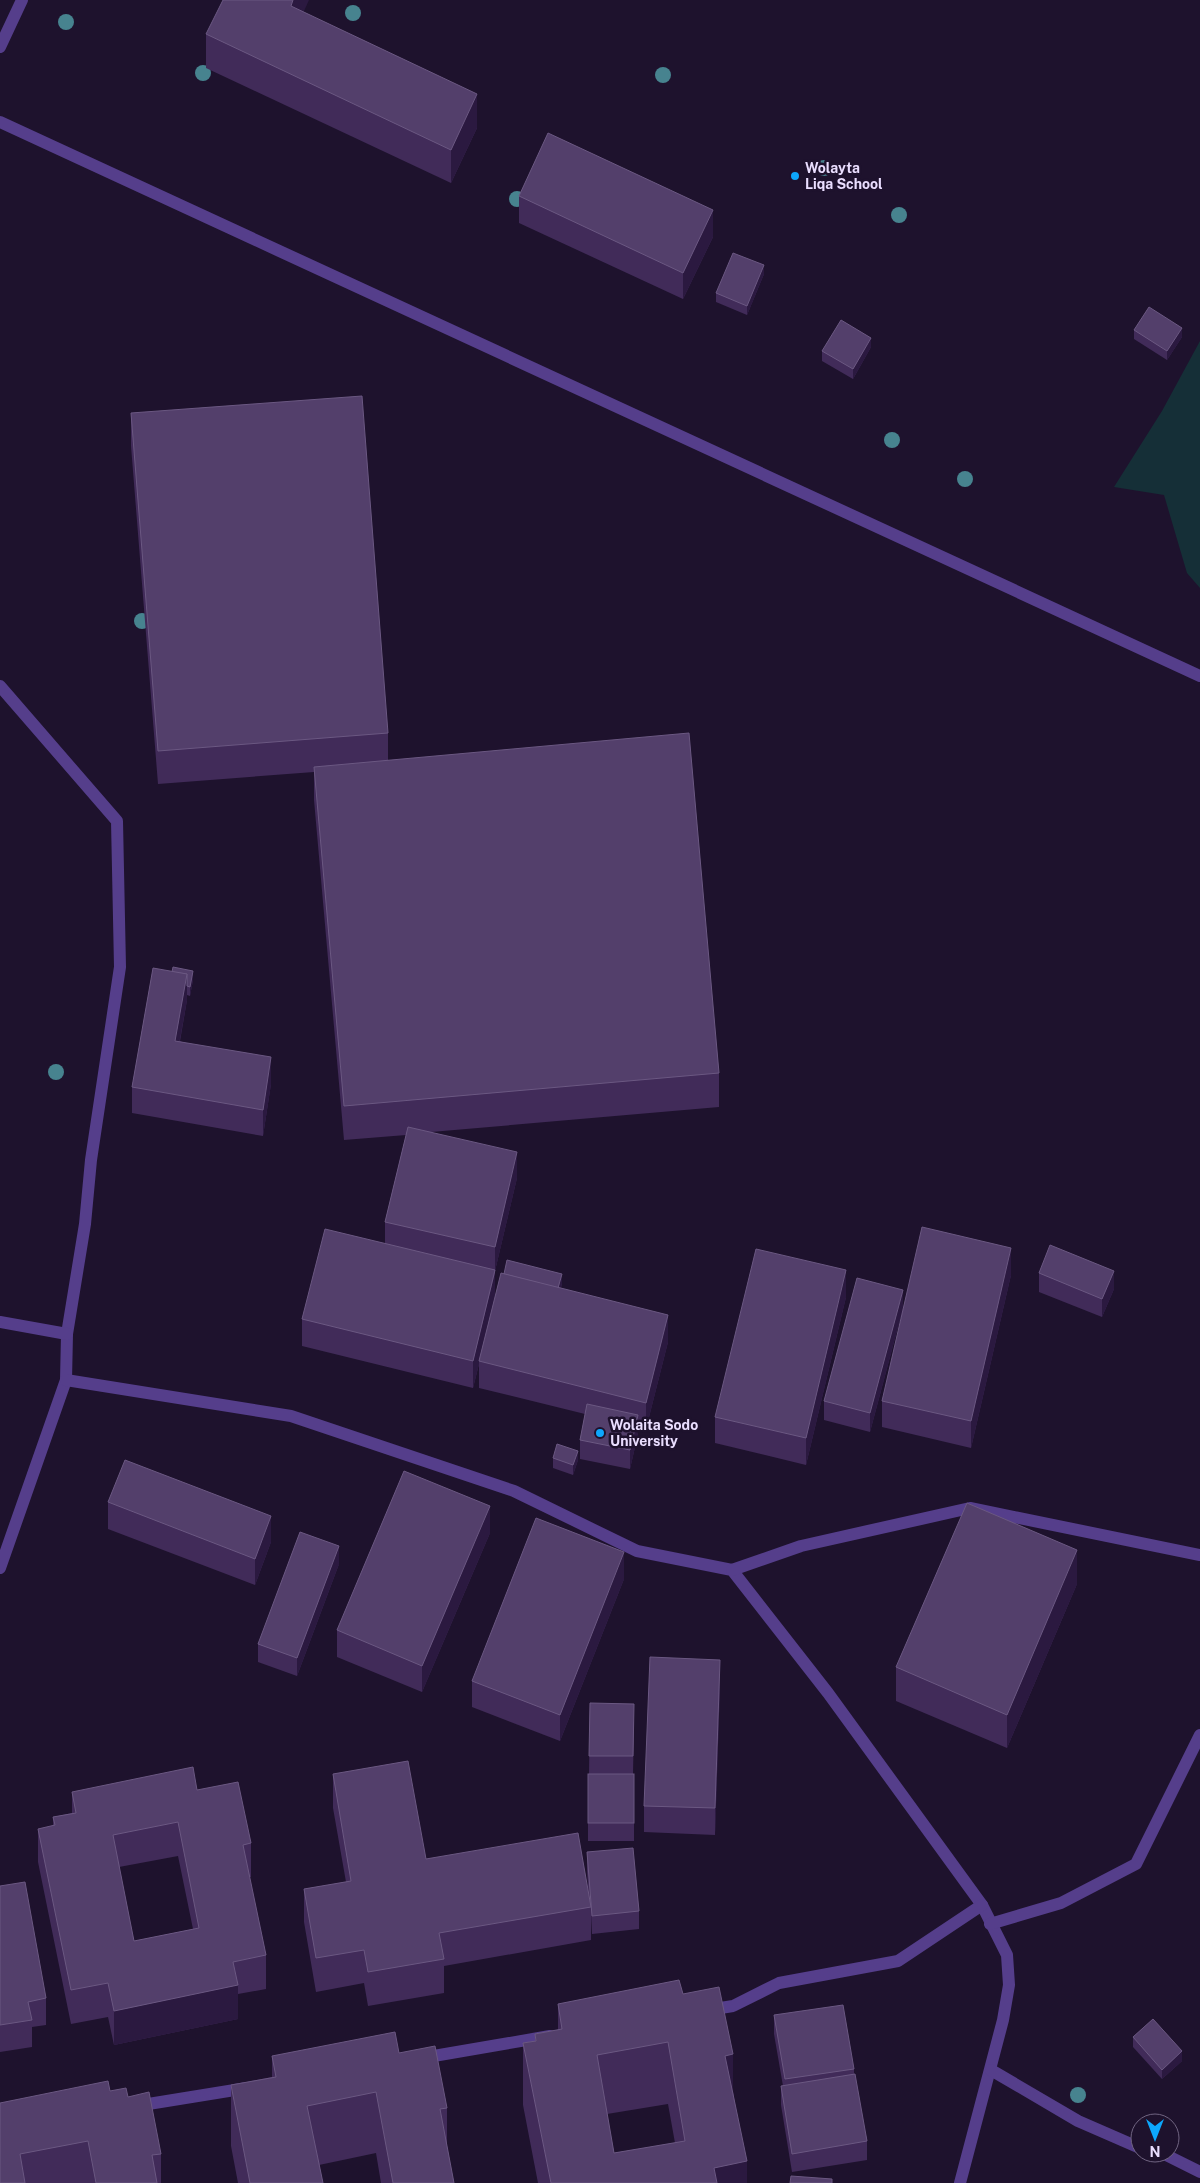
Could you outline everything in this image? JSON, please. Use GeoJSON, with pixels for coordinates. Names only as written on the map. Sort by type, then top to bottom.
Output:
{"type":"FeatureCollection","features":[{"type":"Feature","properties":{"kind":"street"},"geometry":{"type":"LineString","coordinates":[[0,47],[22,0]]}},
{"type":"Feature","properties":{"kind":"street"},"geometry":{"type":"LineString","coordinates":[[0,122],[1200,676]]}},
{"type":"Feature","properties":{"kind":"street"},"geometry":{"type":"LineString","coordinates":[[0,686],[117,821],[120,967],[91,1160],[85,1224],[67,1334],[66,1380],[0,1568]]}},
{"type":"Feature","properties":{"kind":"street"},"geometry":{"type":"LineString","coordinates":[[0,1322],[67,1334]]}},
{"type":"Feature","properties":{"kind":"street"},"geometry":{"type":"LineString","coordinates":[[66,1380],[291,1416],[514,1491],[637,1551],[732,1570],[801,1546],[970,1508],[1200,1555]]}},
{"type":"Feature","properties":{"kind":"street"},"geometry":{"type":"LineString","coordinates":[[732,1570],[828,1693],[982,1904],[990,1924],[1007,1955],[1009,1985],[991,2070],[960,2183]]}},
{"type":"Feature","properties":{"kind":"street"},"geometry":{"type":"LineString","coordinates":[[990,1924],[1061,1903],[1136,1864],[1200,1735]]}},
{"type":"Feature","properties":{"kind":"street"},"geometry":{"type":"LineString","coordinates":[[694,2012],[732,2006],[779,1983],[898,1961],[982,1904]]}},
{"type":"Feature","properties":{"kind":"street"},"geometry":{"type":"LineString","coordinates":[[410,2060],[566,2034]]}},
{"type":"Feature","properties":{"kind":"street"},"geometry":{"type":"LineString","coordinates":[[991,2070],[1078,2121],[1130,2144]]}},
{"type":"Feature","properties":{"kind":"street"},"geometry":{"type":"LineString","coordinates":[[127,2108],[264,2085]]}},
{"type":"Feature","properties":{"kind":"street"},"geometry":{"type":"LineString","coordinates":[[1180,2162],[1200,2172]]}},
{"type":"Feature","properties":{"kind":"shaded area"},"geometry":{"type":"Polygon","coordinates":[[[1200,341],[1200,588],[1187,573],[1164,495],[1114,487],[1162,411],[1200,341]]]}},
{"type":"Feature","properties":{"kind":"building"},"geometry":{"type":"Polygon","coordinates":[[[223,0],[293,0],[291,6],[477,94],[451,150],[206,34],[223,0]]]}},
{"type":"Feature","properties":{"kind":"building"},"geometry":{"type":"Polygon","coordinates":[[[548,133],[713,210],[683,273],[519,196],[548,133]]]}},
{"type":"Feature","properties":{"kind":"building"},"geometry":{"type":"Polygon","coordinates":[[[733,253],[764,265],[747,306],[716,293],[733,253]]]}},
{"type":"Feature","properties":{"kind":"building"},"geometry":{"type":"Polygon","coordinates":[[[1149,307],[1182,328],[1167,351],[1134,330],[1149,307]]]}},
{"type":"Feature","properties":{"kind":"building"},"geometry":{"type":"Polygon","coordinates":[[[841,320],[871,338],[853,369],[822,351],[841,320]]]}},
{"type":"Feature","properties":{"kind":"building"},"geometry":{"type":"Polygon","coordinates":[[[362,396],[388,733],[158,751],[131,413],[362,396]]]}},
{"type":"Feature","properties":{"kind":"building"},"geometry":{"type":"Polygon","coordinates":[[[689,733],[719,1073],[344,1106],[314,767],[689,733]]]}},
{"type":"Feature","properties":{"kind":"building"},"geometry":{"type":"Polygon","coordinates":[[[173,967],[193,971],[190,987],[187,986],[187,974],[172,972],[173,967]]]}},
{"type":"Feature","properties":{"kind":"building"},"geometry":{"type":"Polygon","coordinates":[[[153,968],[187,974],[175,1041],[271,1057],[263,1110],[132,1087],[153,968]]]}},
{"type":"Feature","properties":{"kind":"building"},"geometry":{"type":"Polygon","coordinates":[[[408,1127],[517,1152],[495,1247],[385,1222],[408,1127]]]}},
{"type":"Feature","properties":{"kind":"building"},"geometry":{"type":"Polygon","coordinates":[[[922,1227],[1011,1248],[971,1421],[882,1401],[922,1227]]]}},
{"type":"Feature","properties":{"kind":"building"},"geometry":{"type":"Polygon","coordinates":[[[325,1229],[495,1270],[473,1361],[302,1319],[325,1229]]]}},
{"type":"Feature","properties":{"kind":"building"},"geometry":{"type":"Polygon","coordinates":[[[1050,1245],[1114,1271],[1102,1299],[1039,1273],[1050,1245]]]}},
{"type":"Feature","properties":{"kind":"building"},"geometry":{"type":"Polygon","coordinates":[[[756,1249],[846,1270],[806,1438],[715,1417],[756,1249]]]}},
{"type":"Feature","properties":{"kind":"building"},"geometry":{"type":"Polygon","coordinates":[[[507,1260],[562,1274],[558,1288],[504,1274],[507,1260]]]}},
{"type":"Feature","properties":{"kind":"building"},"geometry":{"type":"Polygon","coordinates":[[[501,1273],[668,1315],[646,1403],[479,1361],[501,1273]]]}},
{"type":"Feature","properties":{"kind":"building"},"geometry":{"type":"Polygon","coordinates":[[[857,1278],[903,1290],[870,1413],[824,1401],[857,1278]]]}},
{"type":"Feature","properties":{"kind":"building"},"geometry":{"type":"Polygon","coordinates":[[[587,1404],[638,1415],[630,1450],[580,1440],[587,1404]]]}},
{"type":"Feature","properties":{"kind":"building"},"geometry":{"type":"Polygon","coordinates":[[[557,1444],[578,1451],[573,1465],[553,1458],[557,1444]]]}},
{"type":"Feature","properties":{"kind":"building"},"geometry":{"type":"Polygon","coordinates":[[[125,1460],[271,1516],[255,1559],[108,1502],[125,1460]]]}},
{"type":"Feature","properties":{"kind":"building"},"geometry":{"type":"Polygon","coordinates":[[[404,1471],[490,1506],[422,1666],[337,1630],[404,1471]]]}},
{"type":"Feature","properties":{"kind":"building"},"geometry":{"type":"Polygon","coordinates":[[[967,1503],[1077,1550],[1007,1715],[896,1667],[967,1503]]]}},
{"type":"Feature","properties":{"kind":"building"},"geometry":{"type":"Polygon","coordinates":[[[536,1518],[624,1552],[560,1715],[472,1681],[536,1518]]]}},
{"type":"Feature","properties":{"kind":"building"},"geometry":{"type":"Polygon","coordinates":[[[300,1532],[339,1546],[297,1658],[258,1644],[300,1532]]]}},
{"type":"Feature","properties":{"kind":"building"},"geometry":{"type":"Polygon","coordinates":[[[650,1657],[720,1660],[715,1808],[644,1806],[650,1657]]]}},
{"type":"Feature","properties":{"kind":"building"},"geometry":{"type":"Polygon","coordinates":[[[590,1703],[634,1704],[633,1756],[589,1756],[590,1703]]]}},
{"type":"Feature","properties":{"kind":"building"},"geometry":{"type":"Polygon","coordinates":[[[408,1761],[426,1859],[578,1833],[591,1907],[439,1933],[444,1959],[368,1972],[364,1950],[316,1958],[304,1889],[351,1881],[333,1774],[408,1761]]]}},
{"type":"Feature","properties":{"kind":"building"},"geometry":{"type":"Polygon","coordinates":[[[193,1767],[197,1790],[238,1782],[251,1843],[243,1845],[266,1955],[233,1962],[238,1985],[114,2011],[108,1983],[71,1990],[38,1829],[55,1825],[53,1817],[76,1813],[72,1792],[193,1767]],[[178,1822],[113,1835],[134,1941],[199,1928],[178,1822]]]}},
{"type":"Feature","properties":{"kind":"building"},"geometry":{"type":"Polygon","coordinates":[[[588,1774],[634,1774],[634,1823],[588,1823],[588,1774]]]}},
{"type":"Feature","properties":{"kind":"building"},"geometry":{"type":"Polygon","coordinates":[[[633,1848],[639,1911],[592,1916],[587,1852],[633,1848]]]}},
{"type":"Feature","properties":{"kind":"building"},"geometry":{"type":"Polygon","coordinates":[[[25,1882],[46,1998],[28,2002],[32,2020],[0,2025],[0,1886],[25,1882]]]}},
{"type":"Feature","properties":{"kind":"building"},"geometry":{"type":"Polygon","coordinates":[[[679,1980],[683,1994],[719,1987],[733,2054],[725,2056],[747,2161],[714,2168],[717,2183],[551,2183],[523,2043],[536,2041],[535,2034],[562,2029],[558,2004],[679,1980]],[[668,2042],[597,2055],[614,2153],[685,2141],[668,2042]]]}},
{"type":"Feature","properties":{"kind":"building"},"geometry":{"type":"Polygon","coordinates":[[[843,2005],[854,2069],[785,2079],[774,2015],[843,2005]]]}},
{"type":"Feature","properties":{"kind":"building"},"geometry":{"type":"Polygon","coordinates":[[[1153,2019],[1182,2051],[1162,2070],[1133,2037],[1153,2019]]]}},
{"type":"Feature","properties":{"kind":"building"},"geometry":{"type":"Polygon","coordinates":[[[395,2032],[399,2053],[435,2046],[447,2108],[440,2109],[454,2183],[393,2183],[376,2092],[307,2106],[323,2183],[250,2183],[231,2085],[276,2077],[272,2056],[395,2032]]]}},
{"type":"Feature","properties":{"kind":"building"},"geometry":{"type":"Polygon","coordinates":[[[855,2074],[867,2141],[792,2154],[781,2086],[855,2074]]]}},
{"type":"Feature","properties":{"kind":"building"},"geometry":{"type":"Polygon","coordinates":[[[108,2081],[110,2091],[126,2088],[128,2097],[149,2092],[161,2154],[152,2155],[157,2183],[96,2183],[88,2141],[20,2154],[25,2183],[0,2183],[0,2103],[108,2081]]]}},
{"type":"Feature","properties":{"kind":"building"},"geometry":{"type":"Polygon","coordinates":[[[791,2176],[832,2179],[832,2183],[790,2183],[791,2176]]]}},
{"type":"Feature","properties":{"kind":"place","name":"Wolayta Liqa School"},"geometry":{"type":"Point","coordinates":[795,176]}},
{"type":"Feature","properties":{"kind":"place","name":"Wolaita Sodo University"},"geometry":{"type":"Point","coordinates":[600,1433]}}]}
